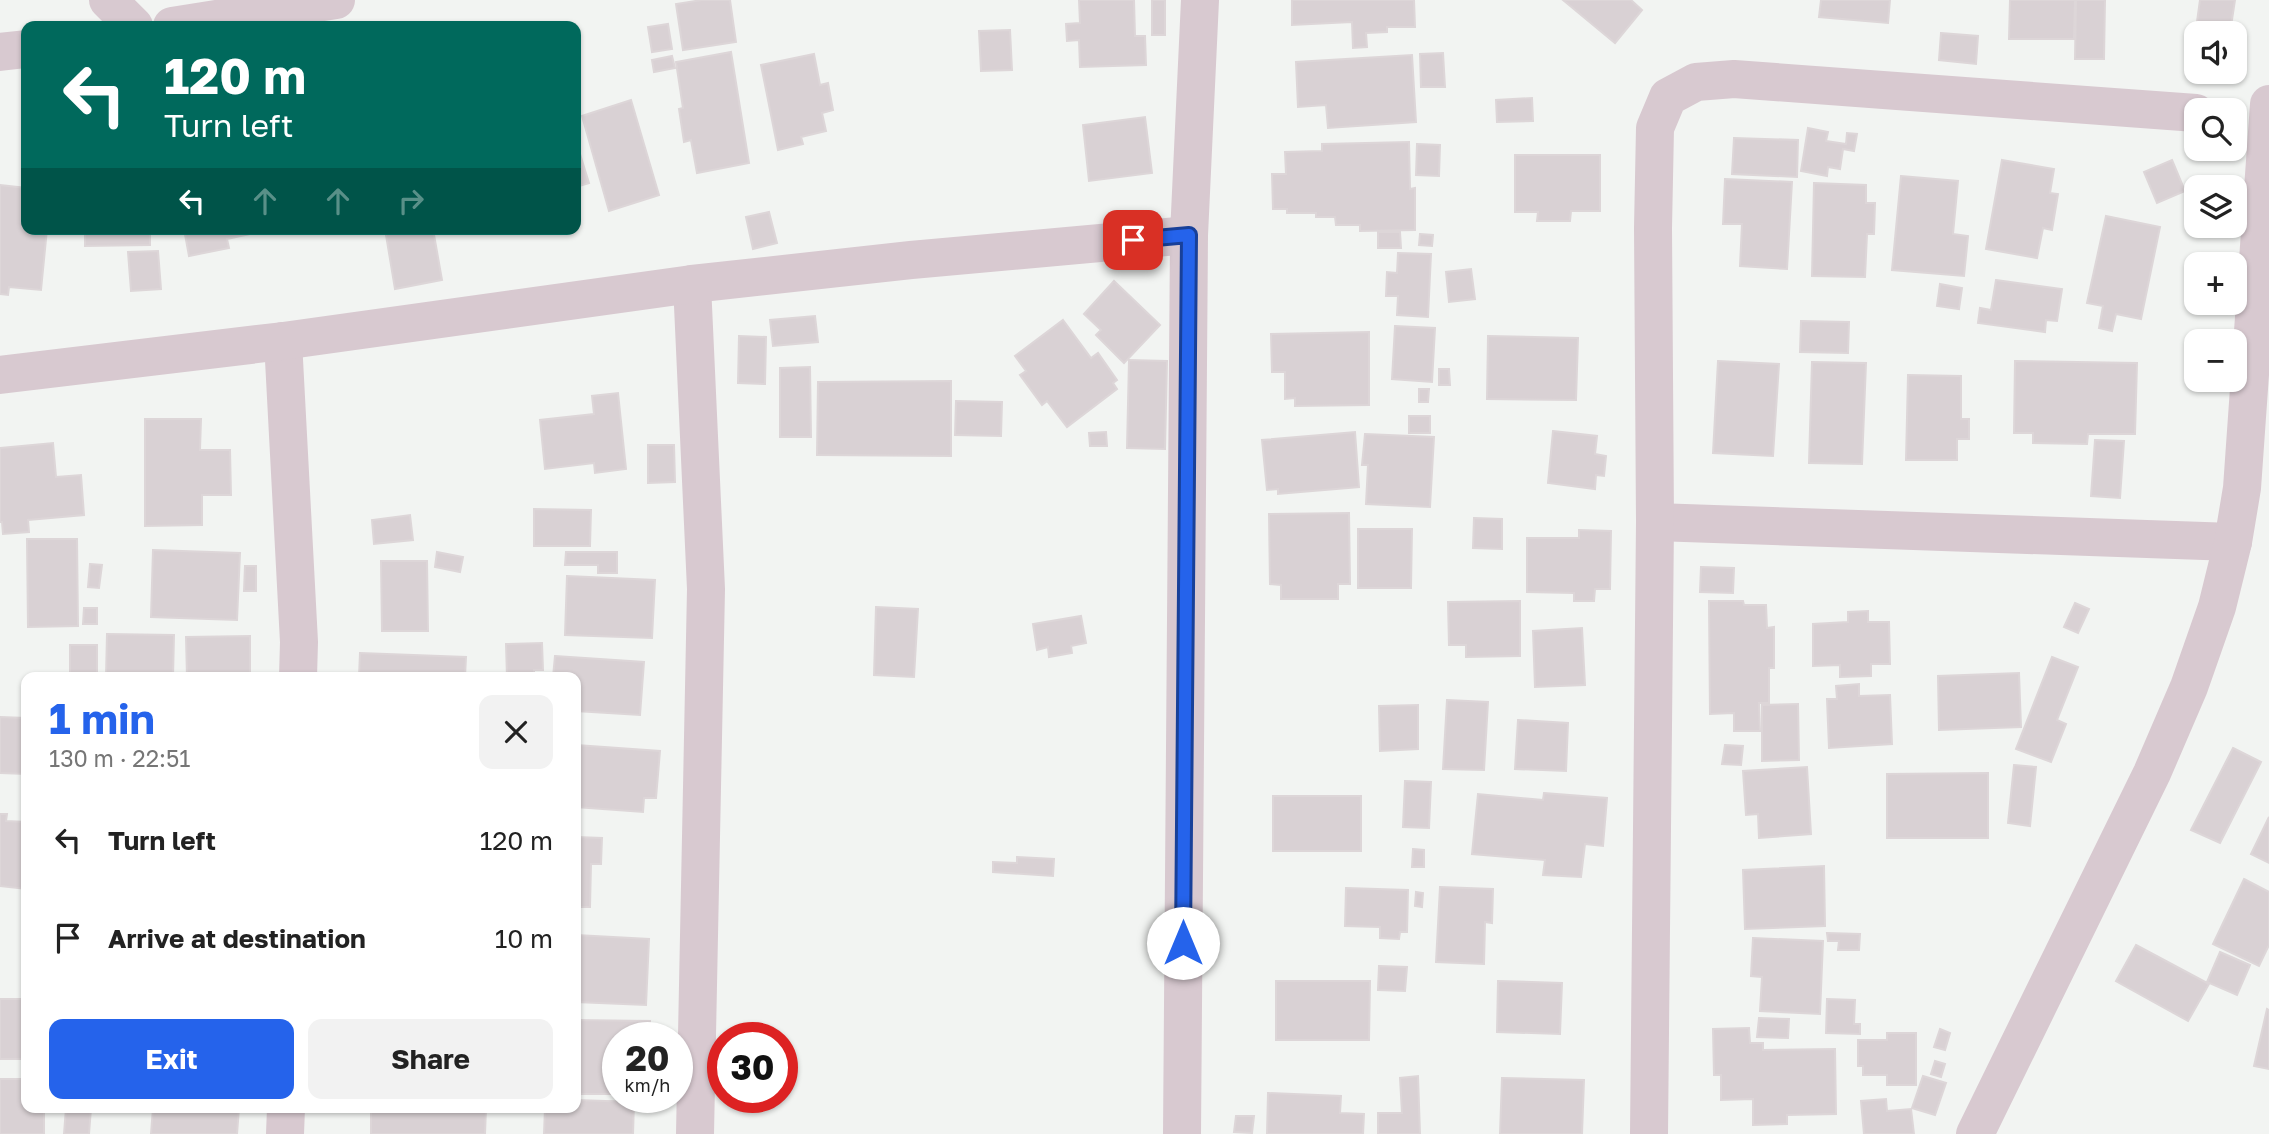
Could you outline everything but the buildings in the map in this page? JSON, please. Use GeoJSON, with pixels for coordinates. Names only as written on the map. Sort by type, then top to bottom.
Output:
{"type":"FeatureCollection","features":[{"type":"Feature","properties":{"kind":"street"},"geometry":{"type":"LineString","coordinates":[[108,0],[129,21]]}},
{"type":"Feature","properties":{"kind":"street"},"geometry":{"type":"LineString","coordinates":[[204,21],[336,0]]}},
{"type":"Feature","properties":{"kind":"street"},"geometry":{"type":"LineString","coordinates":[[1182,1134],[1189,235],[1200,0]]}},
{"type":"Feature","properties":{"kind":"street"},"geometry":{"type":"LineString","coordinates":[[0,52],[21,49]]}},
{"type":"Feature","properties":{"kind":"street"},"geometry":{"type":"LineString","coordinates":[[1649,1134],[1655,522],[1655,128],[1668,97],[1696,82],[1734,79],[2184,112]]}},
{"type":"Feature","properties":{"kind":"street"},"geometry":{"type":"LineString","coordinates":[[1975,1134],[2157,760],[2189,687],[2217,607],[2259,415],[2257,113]]}},
{"type":"Feature","properties":{"kind":"street"},"geometry":{"type":"LineString","coordinates":[[0,375],[283,341],[692,284],[911,260],[1189,235]]}},
{"type":"Feature","properties":{"kind":"street"},"geometry":{"type":"LineString","coordinates":[[692,284],[706,589],[695,1134]]}},
{"type":"Feature","properties":{"kind":"street"},"geometry":{"type":"LineString","coordinates":[[283,341],[299,642],[298,672]]}},
{"type":"Feature","properties":{"kind":"street"},"geometry":{"type":"LineString","coordinates":[[1655,522],[2233,542]]}},
{"type":"Feature","properties":{"kind":"street"},"geometry":{"type":"LineString","coordinates":[[285,1134],[286,1113]]}},
{"type":"Feature","properties":{"kind":"route"},"geometry":{"type":"LineString","coordinates":[[1133,240],[1189,235],[1183,943]]}}]}
